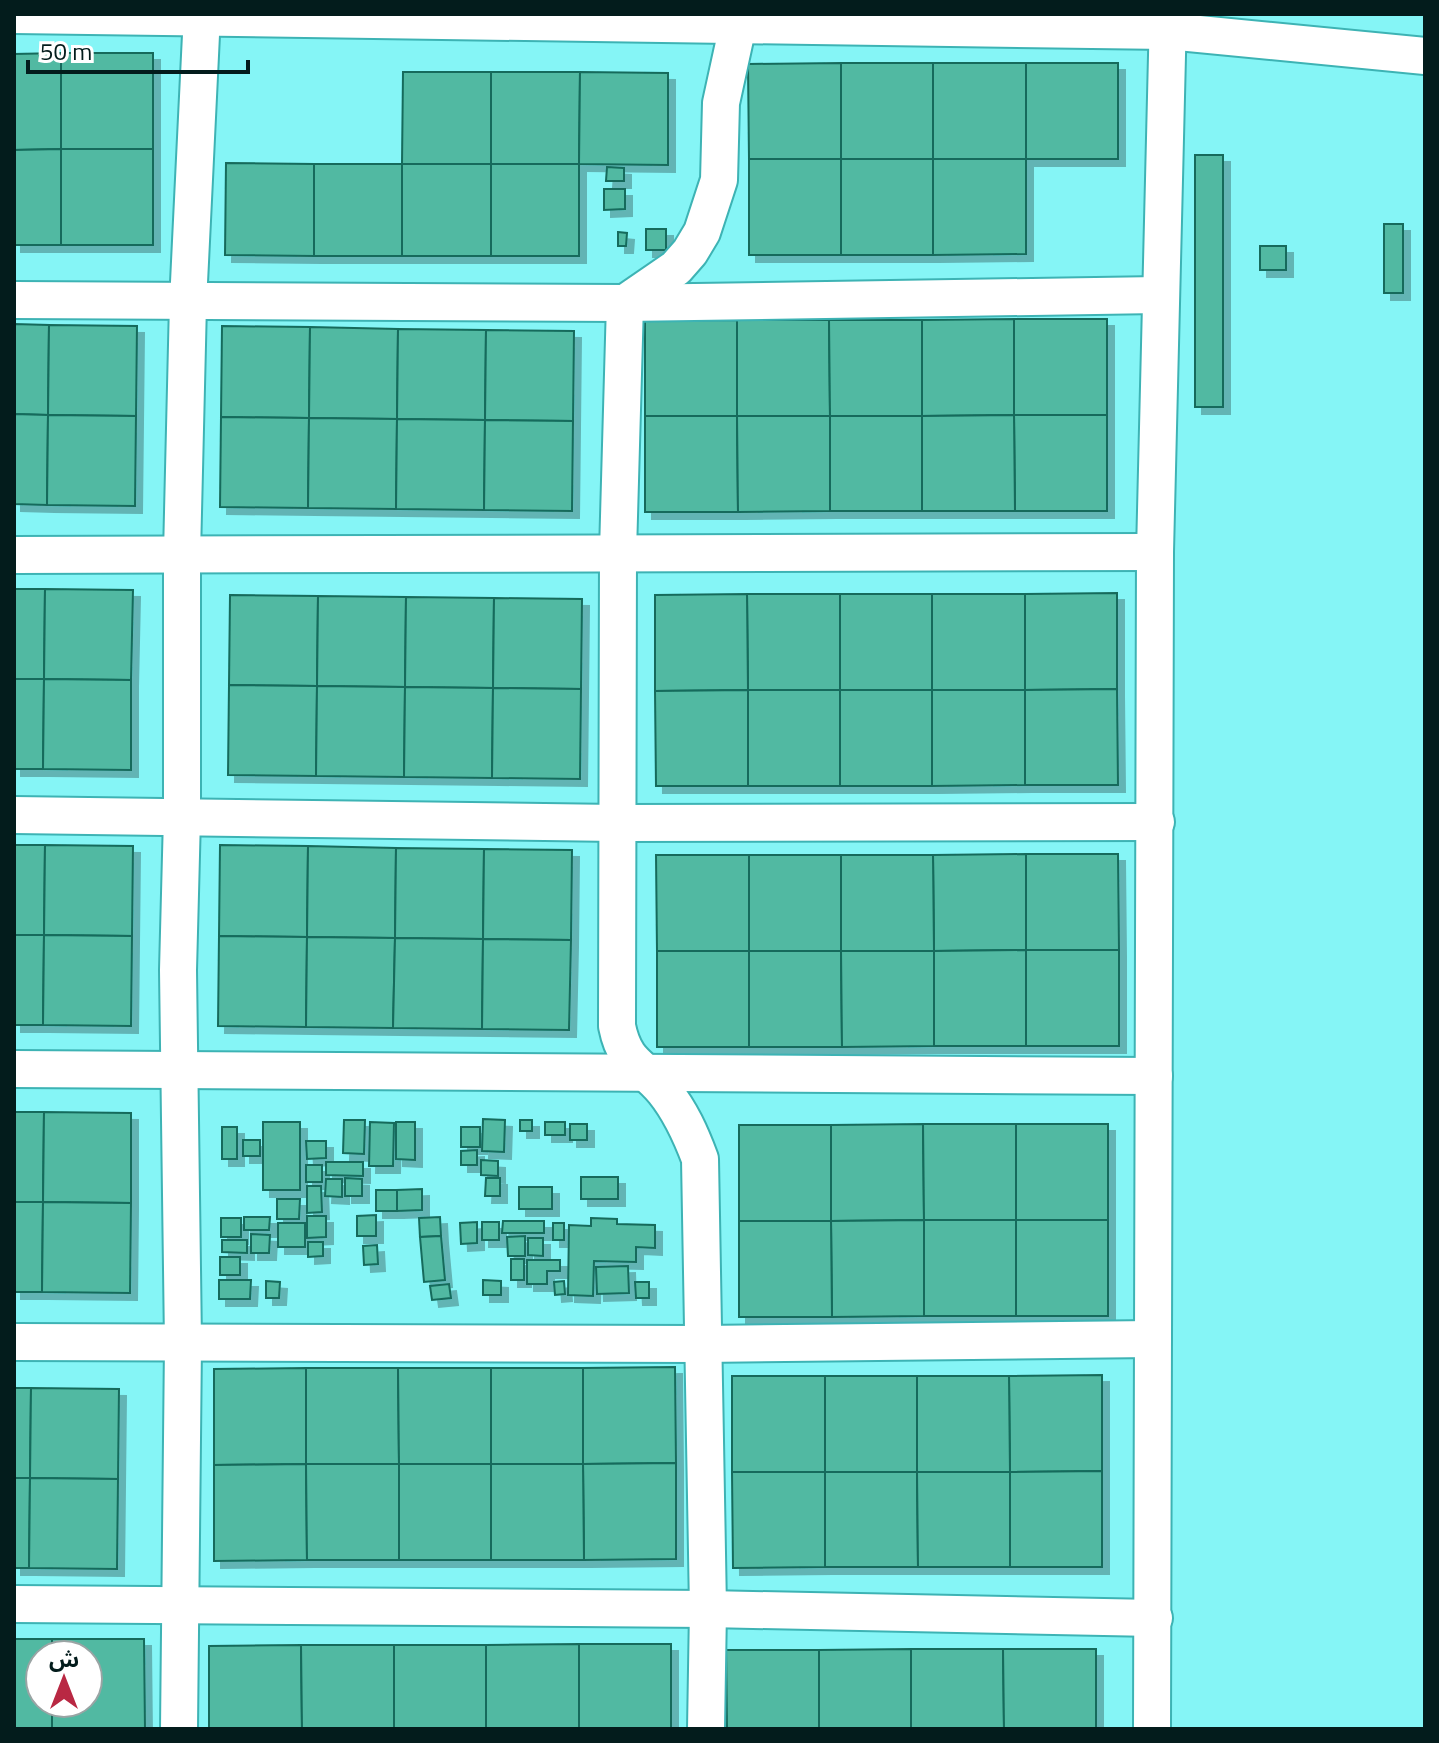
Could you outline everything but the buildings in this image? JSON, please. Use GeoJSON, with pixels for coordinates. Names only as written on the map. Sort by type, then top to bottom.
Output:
{"type":"FeatureCollection","features":[{"type":"Feature","properties":{"kind":"street"},"geometry":{"type":"LineString","coordinates":[[14,15],[1168,22],[1425,56]]}},
{"type":"Feature","properties":{"kind":"street"},"geometry":{"type":"LineString","coordinates":[[179,1729],[183,1343],[178,970],[182,817],[182,554],[188,303],[202,16]]}},
{"type":"Feature","properties":{"kind":"street"},"geometry":{"type":"LineString","coordinates":[[625,303],[676,268],[702,232],[719,180],[721,103],[736,19]]}},
{"type":"Feature","properties":{"kind":"street"},"geometry":{"type":"LineString","coordinates":[[1152,1729],[1155,552],[1168,22]]}},
{"type":"Feature","properties":{"kind":"street"},"geometry":{"type":"LineString","coordinates":[[14,300],[625,303],[1159,295]]}},
{"type":"Feature","properties":{"kind":"street"},"geometry":{"type":"LineString","coordinates":[[625,303],[618,552],[617,1026],[621,1047],[641,1071],[662,1089],[686,1123],[700,1159],[708,1609],[706,1729]]}},
{"type":"Feature","properties":{"kind":"street"},"geometry":{"type":"LineString","coordinates":[[14,555],[1155,552]]}},
{"type":"Feature","properties":{"kind":"street"},"geometry":{"type":"LineString","coordinates":[[14,815],[617,823],[1156,822]]}},
{"type":"Feature","properties":{"kind":"street"},"geometry":{"type":"LineString","coordinates":[[14,1069],[1154,1076]]}},
{"type":"Feature","properties":{"kind":"street"},"geometry":{"type":"LineString","coordinates":[[14,1342],[703,1344],[1153,1339]]}},
{"type":"Feature","properties":{"kind":"street"},"geometry":{"type":"LineString","coordinates":[[14,1604],[708,1609],[1154,1618]]}}]}
